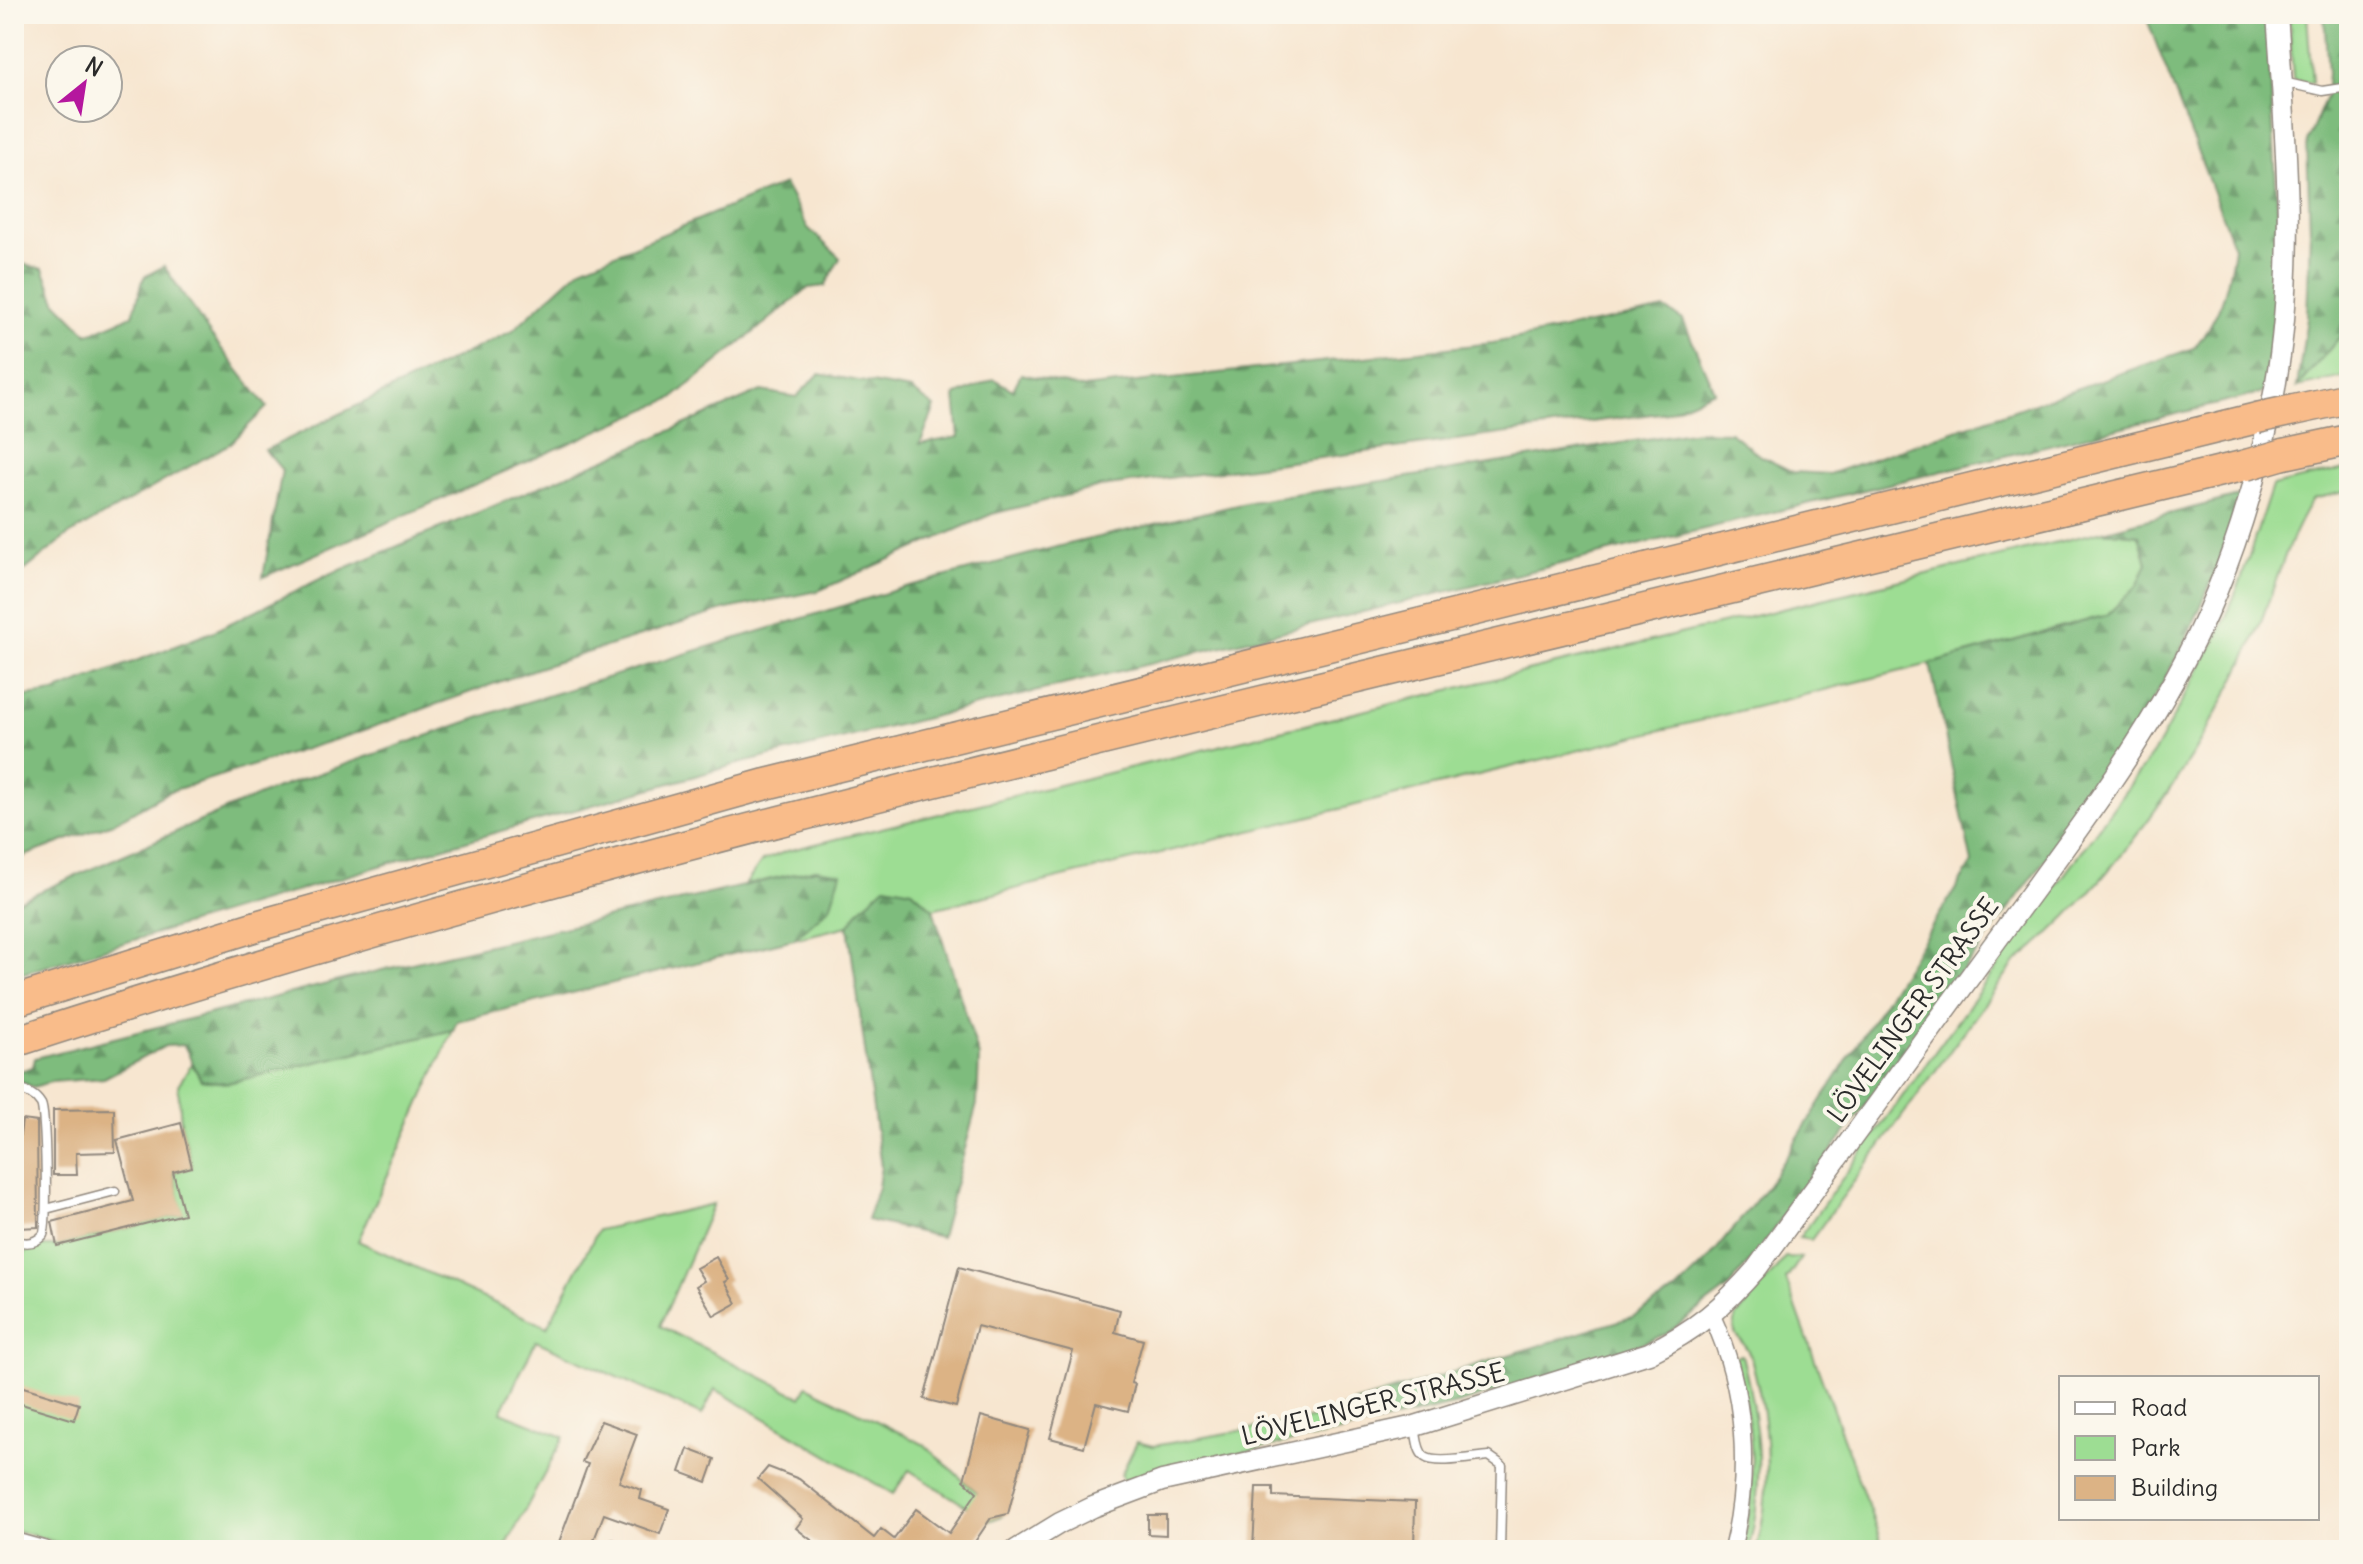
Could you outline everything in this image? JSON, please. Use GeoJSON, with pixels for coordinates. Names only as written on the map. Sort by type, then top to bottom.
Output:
{"type":"FeatureCollection","features":[{"type":"Feature","properties":{"kind":"highway"},"geometry":{"type":"LineString","coordinates":[[14,1001],[275,921],[781,780],[2349,398]]}},
{"type":"Feature","properties":{"kind":"highway"},"geometry":{"type":"LineString","coordinates":[[14,1042],[362,936],[782,820],[1047,752],[2349,440]]}},
{"type":"Feature","properties":{"kind":"street","name":"LÖVELINGER STRASSE"},"geometry":{"type":"LineString","coordinates":[[1016,1550],[1048,1529],[1093,1507],[1162,1481],[1415,1426],[1649,1353],[1683,1336],[1712,1316],[1757,1268],[2077,830],[2142,735],[2205,619],[2245,514],[2275,389],[2285,318],[2289,238],[2277,14]]}},
{"type":"Feature","properties":{"kind":"street"},"geometry":{"type":"LineString","coordinates":[[1712,1316],[1736,1390],[1742,1431],[1743,1484],[1732,1550]]}},
{"type":"Feature","properties":{"kind":"street"},"geometry":{"type":"LineString","coordinates":[[14,1541],[46,1550]]}},
{"type":"Feature","properties":{"kind":"street"},"geometry":{"type":"LineString","coordinates":[[612,1550],[619,1550]]}},
{"type":"Feature","properties":{"kind":"lane"},"geometry":{"type":"LineString","coordinates":[[2282,82],[2322,91],[2349,87]]}},
{"type":"Feature","properties":{"kind":"lane"},"geometry":{"type":"LineString","coordinates":[[14,1089],[31,1094],[42,1106],[46,1209],[46,1229],[40,1238],[31,1243],[14,1240]]}},
{"type":"Feature","properties":{"kind":"lane"},"geometry":{"type":"LineString","coordinates":[[46,1209],[115,1191]]}},
{"type":"Feature","properties":{"kind":"lane"},"geometry":{"type":"LineString","coordinates":[[1415,1426],[1424,1456],[1435,1461],[1489,1456],[1502,1465],[1500,1550]]}},
{"type":"Feature","properties":{"kind":"green space"},"geometry":{"type":"Polygon","coordinates":[[[2145,14],[2267,14],[2279,239],[2274,317],[2263,393],[734,765],[420,854],[14,976],[14,903],[269,791],[504,709],[902,588],[1060,546],[1250,502],[1697,431],[1730,432],[1760,456],[1793,472],[1829,474],[2194,348],[2222,301],[2234,247],[2145,14]]]}},
{"type":"Feature","properties":{"kind":"green space"},"geometry":{"type":"Polygon","coordinates":[[[2289,14],[2307,14],[2312,83],[2293,80],[2289,14]]]}},
{"type":"Feature","properties":{"kind":"green space"},"geometry":{"type":"Polygon","coordinates":[[[2324,14],[2349,14],[2349,330],[2297,387],[2307,318],[2310,231],[2307,142],[2326,97],[2328,73],[2324,14]]]}},
{"type":"Feature","properties":{"kind":"green space"},"geometry":{"type":"Polygon","coordinates":[[[784,184],[808,228],[840,258],[825,286],[808,288],[673,398],[263,577],[282,470],[265,450],[512,331],[581,268],[784,184]]]}},
{"type":"Feature","properties":{"kind":"green space"},"geometry":{"type":"Polygon","coordinates":[[[14,262],[43,269],[57,303],[88,334],[133,315],[144,277],[164,266],[210,334],[267,407],[231,443],[67,536],[24,571],[14,573],[14,262]]]}},
{"type":"Feature","properties":{"kind":"green space"},"geometry":{"type":"Polygon","coordinates":[[[1665,309],[1683,320],[1714,391],[1667,412],[1100,487],[992,514],[818,591],[727,609],[538,668],[353,734],[168,792],[113,823],[14,860],[14,698],[54,692],[212,632],[324,577],[761,391],[796,397],[819,374],[911,390],[935,407],[920,444],[959,437],[955,396],[994,379],[1013,390],[1021,374],[1082,388],[1493,343],[1665,309]]]}},
{"type":"Feature","properties":{"kind":"green space"},"geometry":{"type":"Polygon","coordinates":[[[2349,330],[2349,376],[2297,387],[2344,332],[2349,330]]]}},
{"type":"Feature","properties":{"kind":"green space"},"geometry":{"type":"Polygon","coordinates":[[[2349,468],[2349,491],[2313,499],[2286,554],[2257,631],[2228,693],[2204,736],[2148,820],[2084,898],[2014,964],[1811,1240],[1799,1238],[2156,749],[2221,629],[2272,486],[2349,468]]]}},
{"type":"Feature","properties":{"kind":"green space"},"geometry":{"type":"Polygon","coordinates":[[[2239,496],[2221,557],[2197,615],[2137,727],[2065,832],[1728,1288],[1666,1334],[1610,1356],[1457,1404],[1340,1432],[1343,1414],[1353,1403],[1632,1317],[1676,1291],[1708,1260],[1766,1188],[1972,863],[1930,664],[2107,615],[2138,585],[2147,563],[2139,535],[2103,531],[2239,496]]]}},
{"type":"Feature","properties":{"kind":"green space"},"geometry":{"type":"Polygon","coordinates":[[[2103,531],[2139,535],[2147,563],[2138,585],[2107,615],[1930,664],[933,909],[912,890],[862,907],[848,926],[794,939],[810,923],[816,869],[745,885],[762,861],[787,851],[2103,531]]]}},
{"type":"Feature","properties":{"kind":"green space"},"geometry":{"type":"Polygon","coordinates":[[[816,869],[841,873],[830,907],[794,939],[457,1021],[453,1030],[227,1083],[201,1080],[184,1045],[165,1046],[104,1078],[51,1082],[33,1087],[14,1079],[14,1073],[33,1067],[35,1058],[382,970],[816,869]]]}},
{"type":"Feature","properties":{"kind":"green space"},"geometry":{"type":"Polygon","coordinates":[[[886,885],[912,890],[933,909],[979,1057],[977,1104],[941,1237],[867,1220],[881,1167],[848,926],[862,907],[886,885]]]}},
{"type":"Feature","properties":{"kind":"green space"},"geometry":{"type":"Polygon","coordinates":[[[453,1030],[358,1241],[547,1327],[598,1230],[713,1204],[660,1326],[801,1397],[807,1386],[925,1445],[1002,1516],[989,1521],[909,1470],[893,1494],[715,1389],[702,1415],[536,1341],[501,1412],[564,1437],[504,1550],[83,1550],[14,1530],[14,1260],[36,1246],[57,1246],[183,1214],[173,1172],[192,1167],[181,1123],[178,1085],[192,1064],[201,1080],[227,1083],[453,1030]]]}},
{"type":"Feature","properties":{"kind":"green space"},"geometry":{"type":"Polygon","coordinates":[[[1786,1257],[1801,1258],[1786,1280],[1884,1550],[1756,1550],[1766,1491],[1765,1431],[1753,1364],[1735,1333],[1735,1324],[1736,1317],[1786,1257]]]}},
{"type":"Feature","properties":{"kind":"green space"},"geometry":{"type":"Polygon","coordinates":[[[1742,1355],[1758,1452],[1757,1501],[1748,1550],[1742,1550],[1751,1501],[1752,1453],[1746,1405],[1735,1357],[1742,1355]]]}},
{"type":"Feature","properties":{"kind":"green space"},"geometry":{"type":"Polygon","coordinates":[[[1353,1403],[1343,1414],[1340,1432],[1149,1472],[1124,1482],[1121,1475],[1137,1442],[1153,1446],[1325,1416],[1353,1403]]]}},
{"type":"Feature","properties":{"kind":"building"},"geometry":{"type":"Polygon","coordinates":[[[114,1109],[115,1152],[76,1153],[77,1175],[53,1175],[53,1110],[114,1109]]]}},
{"type":"Feature","properties":{"kind":"building"},"geometry":{"type":"Polygon","coordinates":[[[22,1120],[37,1122],[38,1227],[19,1228],[16,1164],[22,1120]]]}},
{"type":"Feature","properties":{"kind":"building"},"geometry":{"type":"Polygon","coordinates":[[[181,1123],[192,1167],[173,1172],[184,1214],[57,1246],[52,1222],[133,1201],[117,1140],[181,1123]]]}},
{"type":"Feature","properties":{"kind":"building"},"geometry":{"type":"Polygon","coordinates":[[[716,1257],[737,1303],[714,1316],[696,1286],[704,1281],[696,1268],[716,1257]]]}},
{"type":"Feature","properties":{"kind":"building"},"geometry":{"type":"Polygon","coordinates":[[[959,1267],[1120,1310],[1115,1332],[1143,1340],[1131,1383],[1135,1384],[1128,1411],[1096,1403],[1084,1447],[1050,1438],[1073,1351],[977,1326],[956,1407],[924,1399],[959,1267]]]}},
{"type":"Feature","properties":{"kind":"building"},"geometry":{"type":"Polygon","coordinates":[[[20,1386],[79,1404],[74,1420],[15,1402],[20,1386]]]}},
{"type":"Feature","properties":{"kind":"building"},"geometry":{"type":"Polygon","coordinates":[[[981,1416],[1030,1430],[1008,1514],[991,1518],[972,1550],[824,1550],[796,1528],[803,1519],[758,1479],[768,1467],[799,1479],[874,1538],[881,1529],[894,1539],[916,1509],[949,1533],[977,1492],[964,1480],[981,1416]]]}},
{"type":"Feature","properties":{"kind":"building"},"geometry":{"type":"Polygon","coordinates":[[[601,1421],[637,1434],[619,1482],[642,1490],[640,1499],[669,1509],[660,1534],[604,1514],[590,1550],[556,1550],[588,1464],[582,1462],[601,1421]]]}},
{"type":"Feature","properties":{"kind":"building"},"geometry":{"type":"Polygon","coordinates":[[[688,1449],[715,1459],[707,1482],[680,1472],[688,1449]]]}},
{"type":"Feature","properties":{"kind":"building"},"geometry":{"type":"Polygon","coordinates":[[[1256,1487],[1273,1487],[1273,1496],[1415,1502],[1414,1550],[1253,1550],[1256,1487]]]}},
{"type":"Feature","properties":{"kind":"building"},"geometry":{"type":"Polygon","coordinates":[[[1148,1515],[1166,1515],[1166,1535],[1148,1534],[1148,1515]]]}}]}
